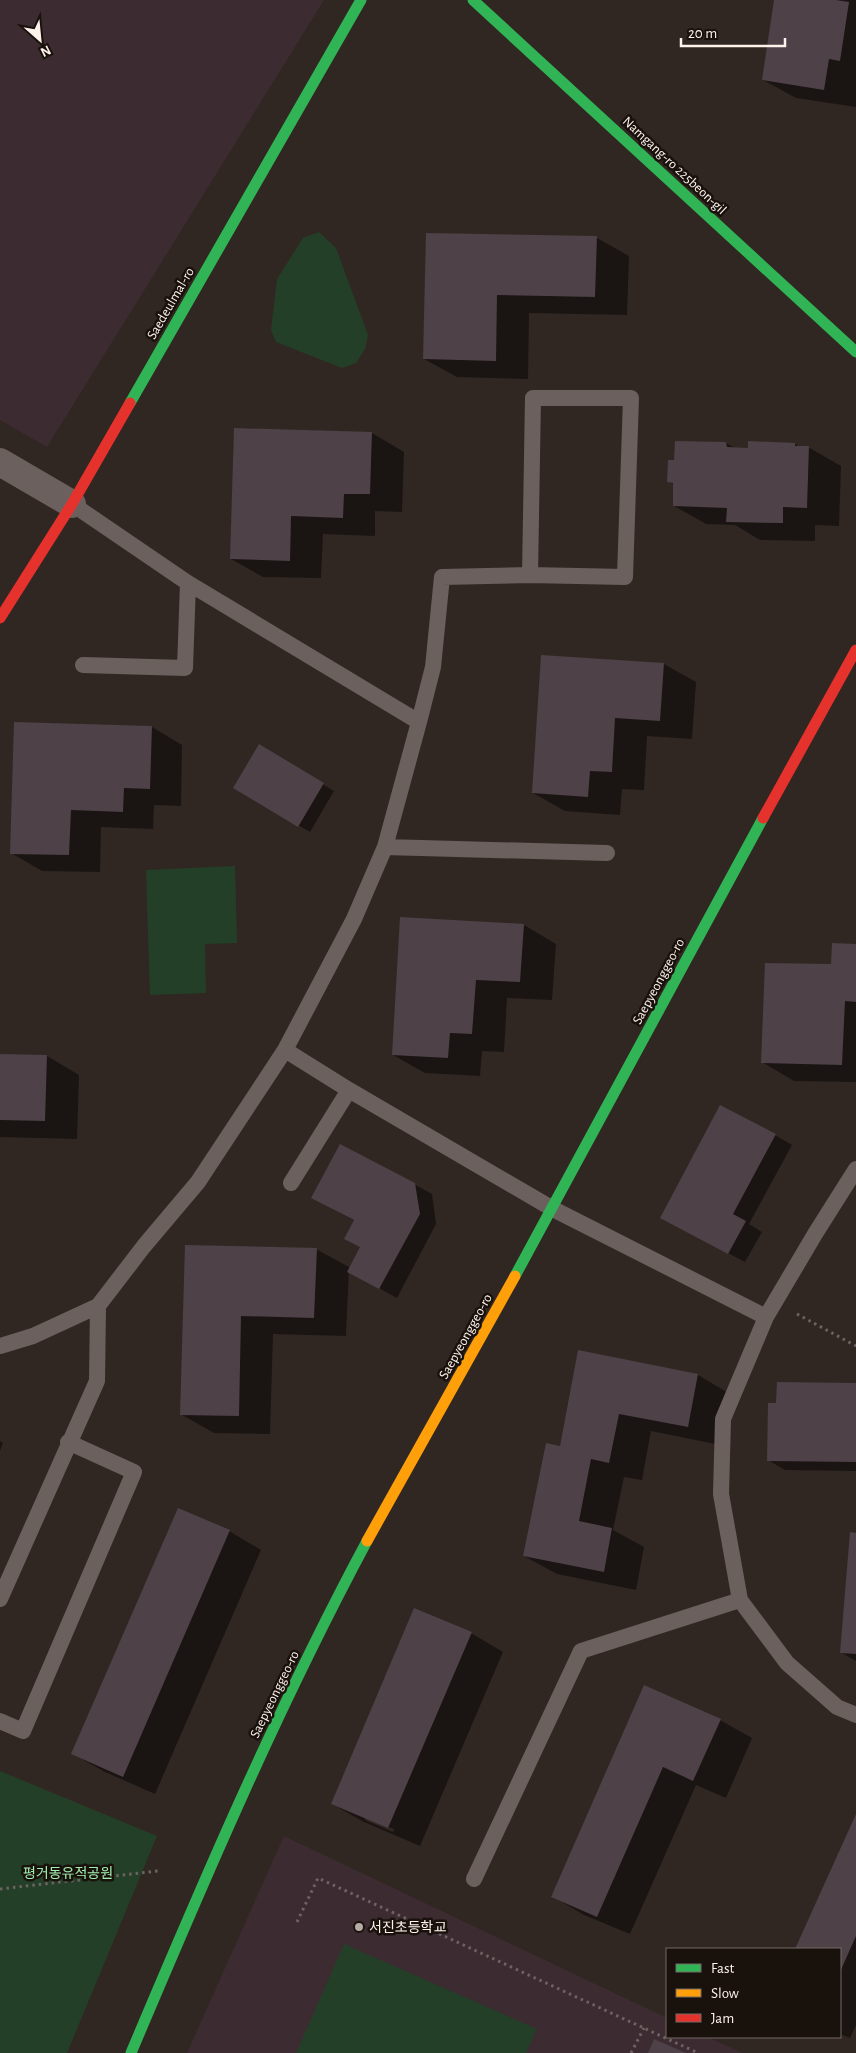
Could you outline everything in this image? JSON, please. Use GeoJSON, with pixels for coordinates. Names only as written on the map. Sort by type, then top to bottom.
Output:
{"type":"FeatureCollection","features":[{"type":"Feature","properties":{"kind":"street","name":"Saedeulmal-ro"},"geometry":{"type":"LineString","coordinates":[[0,618],[72,504],[361,0]]}},
{"type":"Feature","properties":{"kind":"street","name":"Namgang-ro 225beon-gil"},"geometry":{"type":"LineString","coordinates":[[473,0],[856,352]]}},
{"type":"Feature","properties":{"kind":"street"},"geometry":{"type":"LineString","coordinates":[[0,462],[72,504]]}},
{"type":"Feature","properties":{"kind":"street","name":"Saepyeonggeo-ro"},"geometry":{"type":"LineString","coordinates":[[131,2053],[210,1866],[275,1725],[352,1570],[553,1209],[796,756],[856,650]]}},
{"type":"Feature","properties":{"kind":"lane"},"geometry":{"type":"LineString","coordinates":[[0,1346],[33,1336],[98,1306],[144,1246],[198,1182],[285,1050],[354,919],[385,847],[434,667],[442,577],[530,575],[626,577],[631,398],[533,398],[530,575]]}},
{"type":"Feature","properties":{"kind":"lane"},"geometry":{"type":"LineString","coordinates":[[72,504],[188,582],[419,722]]}},
{"type":"Feature","properties":{"kind":"lane"},"geometry":{"type":"LineString","coordinates":[[83,665],[185,668],[188,582]]}},
{"type":"Feature","properties":{"kind":"lane"},"geometry":{"type":"LineString","coordinates":[[385,847],[607,853]]}},
{"type":"Feature","properties":{"kind":"lane"},"geometry":{"type":"LineString","coordinates":[[285,1050],[349,1090],[553,1209],[766,1317]]}},
{"type":"Feature","properties":{"kind":"lane"},"geometry":{"type":"LineString","coordinates":[[291,1182],[349,1090]]}},
{"type":"Feature","properties":{"kind":"lane"},"geometry":{"type":"LineString","coordinates":[[856,1169],[766,1317],[723,1419],[721,1494],[740,1600],[787,1663],[837,1707],[856,1715]]}},
{"type":"Feature","properties":{"kind":"lane"},"geometry":{"type":"LineString","coordinates":[[0,1599],[68,1442],[97,1381],[98,1306]]}},
{"type":"Feature","properties":{"kind":"lane"},"geometry":{"type":"LineString","coordinates":[[0,1721],[23,1731],[134,1472],[68,1442]]}},
{"type":"Feature","properties":{"kind":"lane"},"geometry":{"type":"LineString","coordinates":[[474,1879],[581,1651],[740,1600]]}},
{"type":"Feature","properties":{"kind":"path"},"geometry":{"type":"LineString","coordinates":[[775,1302],[856,1346]]}},
{"type":"Feature","properties":{"kind":"path"},"geometry":{"type":"LineString","coordinates":[[0,1889],[158,1871]]}},
{"type":"Feature","properties":{"kind":"path"},"geometry":{"type":"LineString","coordinates":[[298,1922],[318,1878],[698,2053]]}},
{"type":"Feature","properties":{"kind":"path"},"geometry":{"type":"LineString","coordinates":[[631,2053],[644,2028]]}},
{"type":"Feature","properties":{"kind":"shaded area"},"geometry":{"type":"Polygon","coordinates":[[[0,0],[324,0],[47,447],[0,420],[0,0]]]}},
{"type":"Feature","properties":{"kind":"shaded area","name":"서진초등학교"},"geometry":{"type":"Polygon","coordinates":[[[284,1836],[666,2018],[666,2038],[710,2038],[742,2053],[187,2053],[284,1836]]]}},
{"type":"Feature","properties":{"kind":"green space"},"geometry":{"type":"Polygon","coordinates":[[[319,232],[336,248],[368,335],[365,349],[356,363],[342,368],[276,342],[271,330],[277,279],[303,238],[319,232]]]}},
{"type":"Feature","properties":{"kind":"green space"},"geometry":{"type":"Polygon","coordinates":[[[235,866],[237,943],[205,944],[206,993],[150,995],[146,870],[235,866]]]}},
{"type":"Feature","properties":{"kind":"green space","name":"평거동유적공원"},"geometry":{"type":"Polygon","coordinates":[[[0,1771],[157,1836],[67,2053],[0,2053],[0,1771]]]}},
{"type":"Feature","properties":{"kind":"green space"},"geometry":{"type":"Polygon","coordinates":[[[344,1944],[537,2029],[526,2053],[296,2053],[344,1944]]]}},
{"type":"Feature","properties":{"kind":"building"},"geometry":{"type":"Polygon","coordinates":[[[774,0],[836,0],[849,2],[840,61],[829,59],[824,90],[762,80],[774,0]]]}},
{"type":"Feature","properties":{"kind":"building"},"geometry":{"type":"Polygon","coordinates":[[[426,233],[597,236],[595,297],[497,295],[496,361],[423,359],[426,233]]]}},
{"type":"Feature","properties":{"kind":"building"},"geometry":{"type":"Polygon","coordinates":[[[234,428],[372,432],[370,494],[344,494],[343,518],[291,516],[290,561],[230,559],[234,428]]]}},
{"type":"Feature","properties":{"kind":"building"},"geometry":{"type":"Polygon","coordinates":[[[675,441],[726,442],[727,447],[748,448],[748,441],[795,443],[795,446],[809,446],[807,508],[783,507],[783,523],[726,522],[727,508],[673,506],[673,483],[667,482],[668,460],[674,460],[675,441]]]}},
{"type":"Feature","properties":{"kind":"building"},"geometry":{"type":"Polygon","coordinates":[[[541,655],[664,663],[660,721],[615,718],[612,772],[590,771],[588,797],[532,793],[541,655]]]}},
{"type":"Feature","properties":{"kind":"building"},"geometry":{"type":"Polygon","coordinates":[[[14,722],[152,726],[150,789],[124,788],[123,812],[71,810],[69,855],[10,854],[14,722]]]}},
{"type":"Feature","properties":{"kind":"building"},"geometry":{"type":"Polygon","coordinates":[[[259,744],[324,783],[298,827],[233,788],[259,744]]]}},
{"type":"Feature","properties":{"kind":"building"},"geometry":{"type":"Polygon","coordinates":[[[400,917],[524,924],[520,982],[476,980],[472,1034],[450,1033],[448,1058],[392,1055],[400,917]]]}},
{"type":"Feature","properties":{"kind":"building"},"geometry":{"type":"Polygon","coordinates":[[[832,943],[856,944],[856,1002],[845,1001],[842,1065],[761,1063],[765,963],[831,964],[832,943]]]}},
{"type":"Feature","properties":{"kind":"building"},"geometry":{"type":"Polygon","coordinates":[[[0,1054],[47,1055],[45,1121],[0,1120],[0,1054]]]}},
{"type":"Feature","properties":{"kind":"building"},"geometry":{"type":"Polygon","coordinates":[[[720,1105],[776,1134],[733,1214],[746,1221],[728,1254],[660,1218],[720,1105]]]}},
{"type":"Feature","properties":{"kind":"building"},"geometry":{"type":"Polygon","coordinates":[[[340,1144],[415,1183],[420,1214],[379,1289],[347,1272],[360,1247],[344,1239],[354,1220],[311,1198],[340,1144]]]}},
{"type":"Feature","properties":{"kind":"building"},"geometry":{"type":"Polygon","coordinates":[[[185,1245],[317,1248],[314,1318],[241,1316],[239,1416],[180,1415],[185,1245]]]}},
{"type":"Feature","properties":{"kind":"building"},"geometry":{"type":"Polygon","coordinates":[[[578,1350],[698,1374],[688,1427],[619,1414],[609,1463],[591,1459],[579,1521],[612,1528],[604,1572],[523,1556],[546,1443],[560,1446],[578,1350]]]}},
{"type":"Feature","properties":{"kind":"building"},"geometry":{"type":"Polygon","coordinates":[[[777,1382],[856,1383],[856,1462],[767,1461],[768,1403],[776,1403],[777,1382]]]}},
{"type":"Feature","properties":{"kind":"building"},"geometry":{"type":"Polygon","coordinates":[[[178,1508],[230,1530],[123,1777],[71,1754],[178,1508]]]}},
{"type":"Feature","properties":{"kind":"building"},"geometry":{"type":"Polygon","coordinates":[[[850,1532],[856,1533],[856,1654],[840,1653],[850,1532]]]}},
{"type":"Feature","properties":{"kind":"building"},"geometry":{"type":"Polygon","coordinates":[[[414,1608],[472,1632],[388,1828],[331,1804],[414,1608]]]}},
{"type":"Feature","properties":{"kind":"building"},"geometry":{"type":"Polygon","coordinates":[[[644,1685],[721,1719],[693,1781],[663,1767],[597,1917],[551,1897],[644,1685]]]}},
{"type":"Feature","properties":{"kind":"building"},"geometry":{"type":"Polygon","coordinates":[[[856,1814],[856,1936],[841,1970],[841,1948],[795,1948],[856,1814]]]}},
{"type":"Feature","properties":{"kind":"building"},"geometry":{"type":"Polygon","coordinates":[[[654,2039],[686,2053],[648,2053],[654,2039]]]}},
{"type":"Feature","properties":{"kind":"traffic: fast"},"geometry":{"type":"LineString","coordinates":[[130,403],[361,0]]}},
{"type":"Feature","properties":{"kind":"traffic: fast"},"geometry":{"type":"LineString","coordinates":[[473,0],[856,352]]}},
{"type":"Feature","properties":{"kind":"traffic: fast"},"geometry":{"type":"LineString","coordinates":[[515,1276],[763,818]]}},
{"type":"Feature","properties":{"kind":"traffic: fast"},"geometry":{"type":"LineString","coordinates":[[131,2053],[186,1923],[272,1730],[367,1541]]}},
{"type":"Feature","properties":{"kind":"traffic: slow"},"geometry":{"type":"LineString","coordinates":[[367,1541],[515,1276]]}},
{"type":"Feature","properties":{"kind":"traffic: jam"},"geometry":{"type":"LineString","coordinates":[[0,618],[72,504],[130,403]]}},
{"type":"Feature","properties":{"kind":"traffic: jam"},"geometry":{"type":"LineString","coordinates":[[763,818],[856,650]]}},
{"type":"Feature","properties":{"kind":"place","name":"서진초등학교"},"geometry":{"type":"Point","coordinates":[359,1927]}}]}
